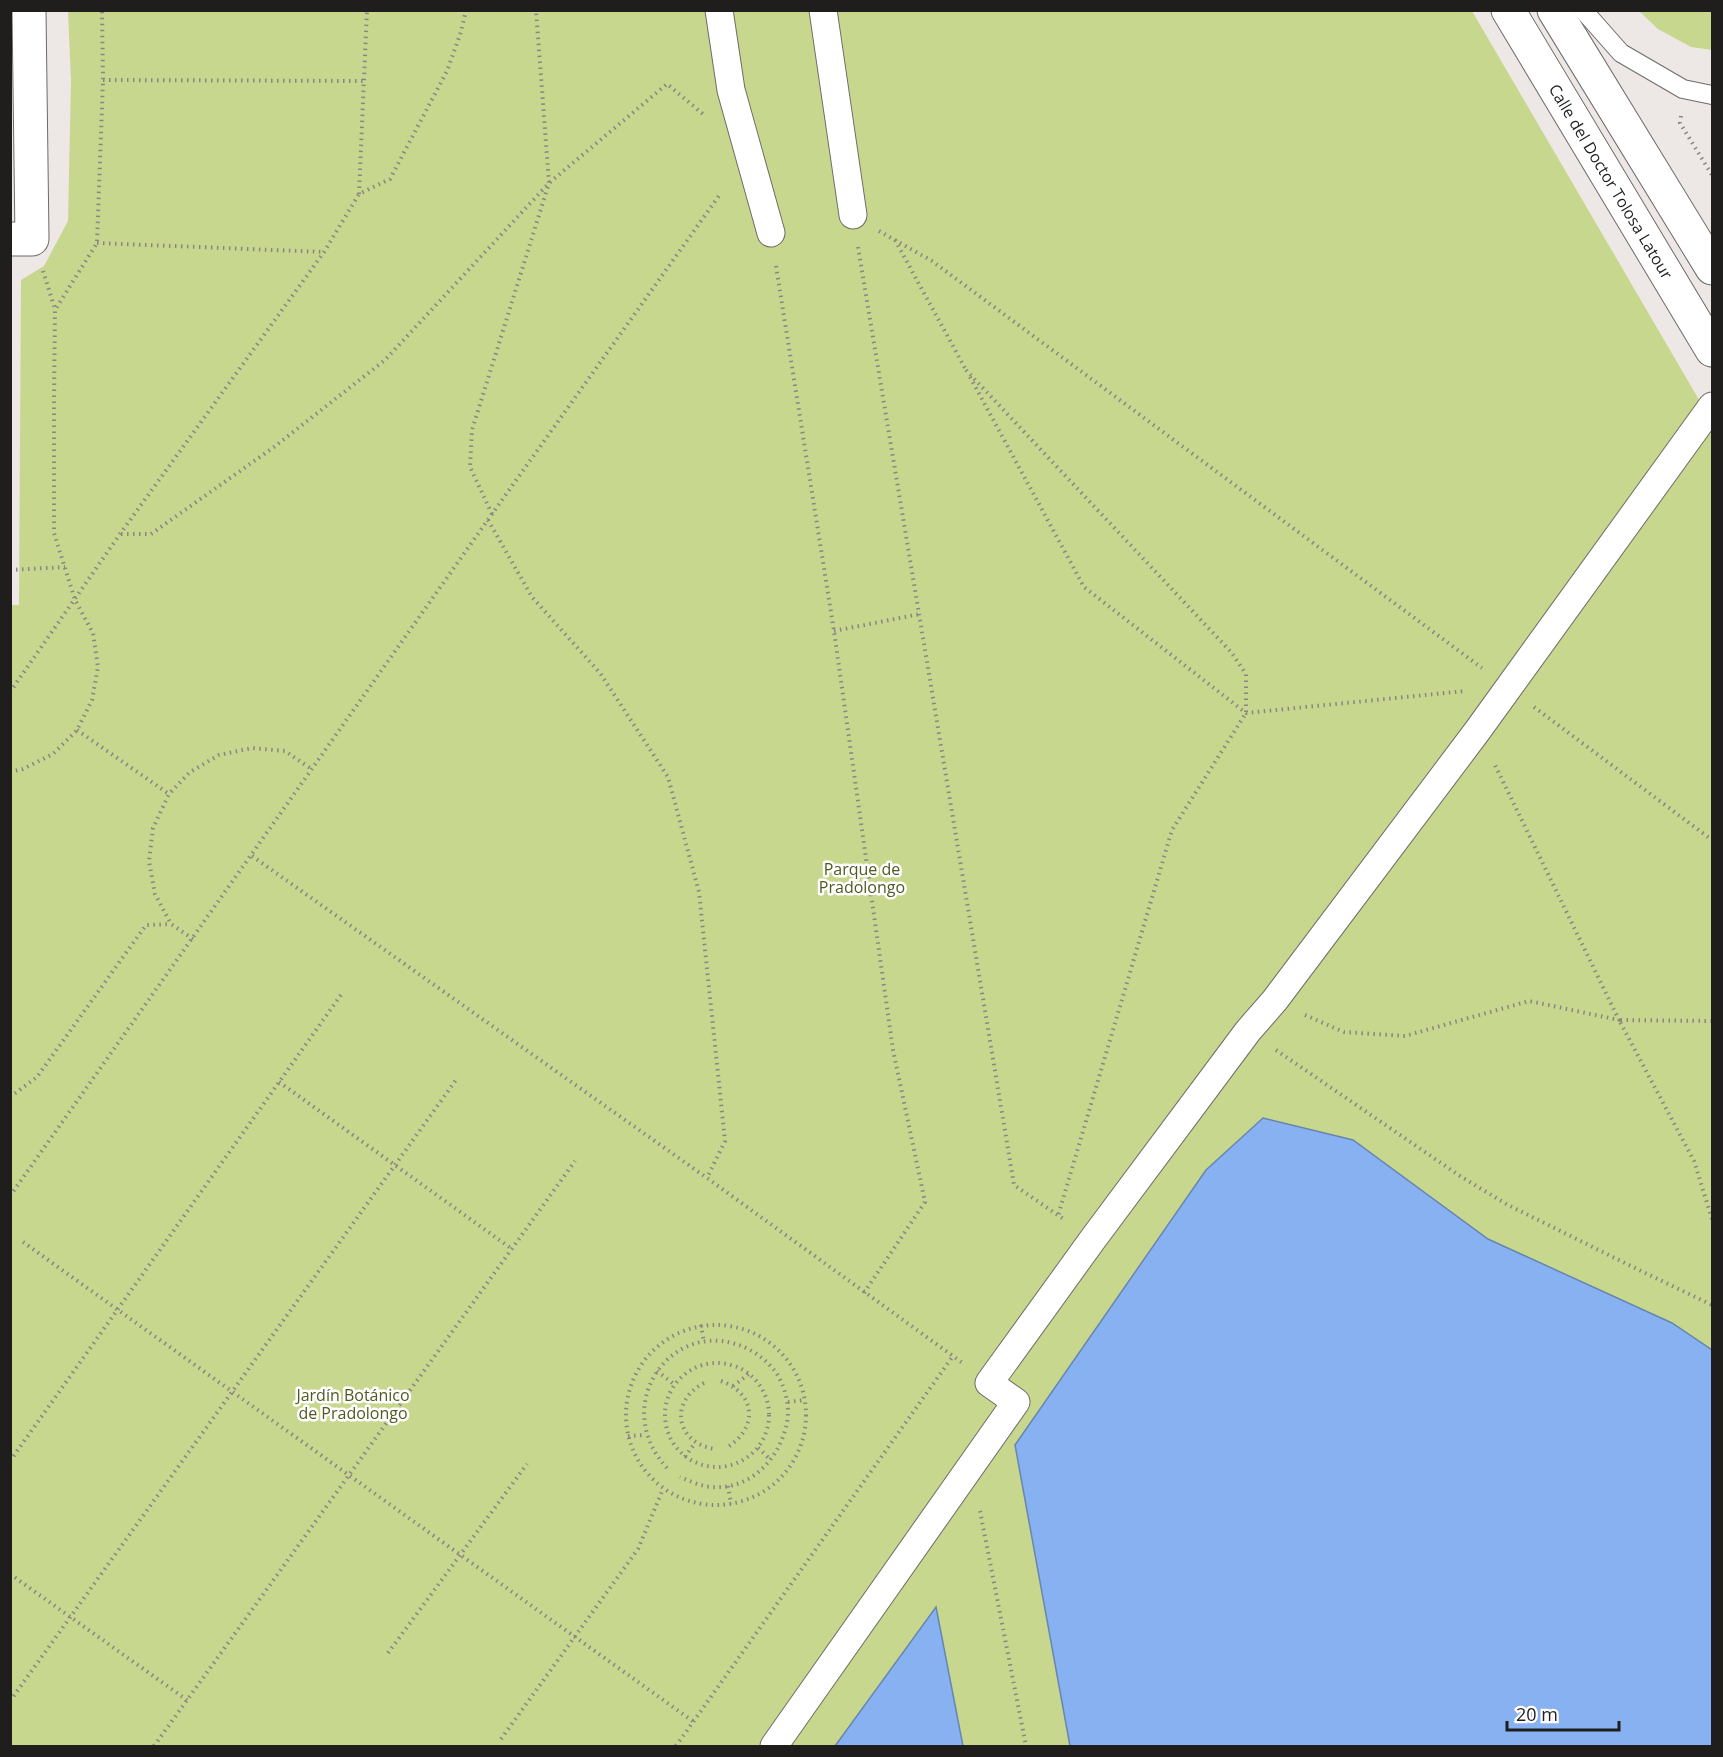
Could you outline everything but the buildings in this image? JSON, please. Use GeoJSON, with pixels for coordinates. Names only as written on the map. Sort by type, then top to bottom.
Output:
{"type":"FeatureCollection","features":[{"type":"Feature","properties":{"kind":"street"},"geometry":{"type":"LineString","coordinates":[[10,239],[32,239],[29,10]]}},
{"type":"Feature","properties":{"kind":"street"},"geometry":{"type":"LineString","coordinates":[[719,10],[731,90],[771,232]]}},
{"type":"Feature","properties":{"kind":"street"},"geometry":{"type":"LineString","coordinates":[[823,10],[853,215]]}},
{"type":"Feature","properties":{"kind":"street","name":"Calle del Doctor Tolosa Latour"},"geometry":{"type":"LineString","coordinates":[[1508,10],[1713,350]]}},
{"type":"Feature","properties":{"kind":"street"},"geometry":{"type":"LineString","coordinates":[[1554,10],[1713,268]]}},
{"type":"Feature","properties":{"kind":"street"},"geometry":{"type":"LineString","coordinates":[[774,1746],[1016,1402],[989,1383],[1248,1031],[1275,1000],[1478,730],[1713,405]]}},
{"type":"Feature","properties":{"kind":"lane"},"geometry":{"type":"LineString","coordinates":[[1583,10],[1621,53],[1683,89],[1713,95]]}},
{"type":"Feature","properties":{"kind":"path"},"geometry":{"type":"LineString","coordinates":[[10,772],[23,769],[53,754],[77,730],[92,700],[98,667],[93,633],[75,600],[54,533],[55,310],[97,243],[104,80],[102,10]]}},
{"type":"Feature","properties":{"kind":"path"},"geometry":{"type":"LineString","coordinates":[[10,692],[120,534],[324,252],[359,194],[367,10]]}},
{"type":"Feature","properties":{"kind":"path"},"geometry":{"type":"LineString","coordinates":[[359,194],[390,179],[447,71],[466,10]]}},
{"type":"Feature","properties":{"kind":"path"},"geometry":{"type":"LineString","coordinates":[[492,514],[470,467],[472,430],[549,183],[536,10]]}},
{"type":"Feature","properties":{"kind":"path"},"geometry":{"type":"LineString","coordinates":[[104,80],[365,81]]}},
{"type":"Feature","properties":{"kind":"path"},"geometry":{"type":"LineString","coordinates":[[120,534],[151,534],[274,447],[385,360],[549,183],[667,84],[703,114]]}},
{"type":"Feature","properties":{"kind":"path"},"geometry":{"type":"LineString","coordinates":[[10,1196],[721,193]]}},
{"type":"Feature","properties":{"kind":"path"},"geometry":{"type":"LineString","coordinates":[[853,215],[932,261],[1713,840]]}},
{"type":"Feature","properties":{"kind":"path"},"geometry":{"type":"LineString","coordinates":[[853,215],[1014,1185],[1093,1239]]}},
{"type":"Feature","properties":{"kind":"path"},"geometry":{"type":"LineString","coordinates":[[771,232],[834,631],[893,1050],[925,1203],[864,1293]]}},
{"type":"Feature","properties":{"kind":"path"},"geometry":{"type":"LineString","coordinates":[[894,240],[1084,587],[1246,713],[1508,687]]}},
{"type":"Feature","properties":{"kind":"path"},"geometry":{"type":"LineString","coordinates":[[97,243],[324,252]]}},
{"type":"Feature","properties":{"kind":"path"},"geometry":{"type":"LineString","coordinates":[[966,370],[1231,652],[1246,674],[1246,713],[1172,830],[1058,1215]]}},
{"type":"Feature","properties":{"kind":"path"},"geometry":{"type":"LineString","coordinates":[[488,520],[532,597],[600,672],[668,777],[699,892],[724,1129],[725,1141],[707,1178]]}},
{"type":"Feature","properties":{"kind":"path"},"geometry":{"type":"LineString","coordinates":[[10,570],[65,567]]}},
{"type":"Feature","properties":{"kind":"path"},"geometry":{"type":"LineString","coordinates":[[834,631],[920,614]]}},
{"type":"Feature","properties":{"kind":"path"},"geometry":{"type":"LineString","coordinates":[[77,730],[169,794]]}},
{"type":"Feature","properties":{"kind":"path"},"geometry":{"type":"LineString","coordinates":[[1478,730],[1619,1020],[1694,1161],[1713,1219]]}},
{"type":"Feature","properties":{"kind":"path"},"geometry":{"type":"LineString","coordinates":[[193,939],[171,924],[155,894],[149,861],[153,828],[169,794],[190,772],[219,755],[252,748],[285,751],[313,770]]}},
{"type":"Feature","properties":{"kind":"path"},"geometry":{"type":"LineString","coordinates":[[252,856],[707,1178],[953,1356],[676,1746]]}},
{"type":"Feature","properties":{"kind":"path"},"geometry":{"type":"LineString","coordinates":[[10,1097],[37,1077],[146,926],[171,924]]}},
{"type":"Feature","properties":{"kind":"path"},"geometry":{"type":"LineString","coordinates":[[10,1461],[343,992]]}},
{"type":"Feature","properties":{"kind":"path"},"geometry":{"type":"LineString","coordinates":[[1275,1000],[1344,1032],[1405,1036],[1529,1001],[1619,1020],[1713,1022]]}},
{"type":"Feature","properties":{"kind":"path"},"geometry":{"type":"LineString","coordinates":[[1248,1031],[1460,1176],[1508,1205],[1713,1305]]}},
{"type":"Feature","properties":{"kind":"path"},"geometry":{"type":"LineString","coordinates":[[10,1701],[456,1080]]}},
{"type":"Feature","properties":{"kind":"path"},"geometry":{"type":"LineString","coordinates":[[279,1082],[512,1249]]}},
{"type":"Feature","properties":{"kind":"path"},"geometry":{"type":"LineString","coordinates":[[154,1746],[575,1161]]}},
{"type":"Feature","properties":{"kind":"path"},"geometry":{"type":"LineString","coordinates":[[23,1242],[693,1722]]}},
{"type":"Feature","properties":{"kind":"path"},"geometry":{"type":"LineString","coordinates":[[722,1324],[742,1328],[761,1336],[777,1347],[790,1363],[800,1381],[806,1400],[806,1422],[802,1443],[793,1462],[780,1479],[763,1492],[731,1504],[702,1504],[682,1499],[663,1488],[647,1474],[635,1456],[628,1436],[626,1416],[628,1394],[635,1374],[647,1356],[663,1342],[681,1331],[701,1325],[722,1324]]}},
{"type":"Feature","properties":{"kind":"path"},"geometry":{"type":"LineString","coordinates":[[701,1325],[704,1342]]}},
{"type":"Feature","properties":{"kind":"path"},"geometry":{"type":"LineString","coordinates":[[667,1468],[658,1459],[646,1435],[643,1419],[644,1402],[657,1371],[670,1357],[686,1347],[704,1342],[723,1341],[741,1345],[758,1354],[772,1367],[782,1383],[788,1402],[788,1422],[782,1442],[771,1460],[745,1481],[728,1486],[711,1487],[695,1484],[680,1477]]}},
{"type":"Feature","properties":{"kind":"path"},"geometry":{"type":"LineString","coordinates":[[718,1363],[734,1366],[749,1374],[760,1386],[767,1400],[770,1417],[766,1433],[758,1448],[746,1459],[732,1466],[716,1468],[700,1465],[686,1457],[674,1446],[667,1431],[665,1415],[667,1399],[675,1385],[687,1373],[701,1365],[718,1363]]}},
{"type":"Feature","properties":{"kind":"path"},"geometry":{"type":"LineString","coordinates":[[657,1371],[675,1385]]}},
{"type":"Feature","properties":{"kind":"path"},"geometry":{"type":"LineString","coordinates":[[733,1386],[749,1374]]}},
{"type":"Feature","properties":{"kind":"path"},"geometry":{"type":"LineString","coordinates":[[721,1381],[733,1386],[742,1395],[748,1406],[749,1419],[745,1431],[737,1442],[726,1448]]}},
{"type":"Feature","properties":{"kind":"path"},"geometry":{"type":"LineString","coordinates":[[704,1383],[693,1388],[685,1398],[681,1410],[682,1423],[687,1434],[695,1443],[705,1448],[715,1449]]}},
{"type":"Feature","properties":{"kind":"path"},"geometry":{"type":"LineString","coordinates":[[788,1402],[806,1400]]}},
{"type":"Feature","properties":{"kind":"path"},"geometry":{"type":"LineString","coordinates":[[628,1436],[646,1435]]}},
{"type":"Feature","properties":{"kind":"path"},"geometry":{"type":"LineString","coordinates":[[686,1457],[695,1443]]}},
{"type":"Feature","properties":{"kind":"path"},"geometry":{"type":"LineString","coordinates":[[758,1448],[771,1460]]}},
{"type":"Feature","properties":{"kind":"path"},"geometry":{"type":"LineString","coordinates":[[388,1653],[526,1464]]}},
{"type":"Feature","properties":{"kind":"path"},"geometry":{"type":"LineString","coordinates":[[960,1482],[977,1496],[1026,1746]]}},
{"type":"Feature","properties":{"kind":"path"},"geometry":{"type":"LineString","coordinates":[[728,1486],[731,1504]]}},
{"type":"Feature","properties":{"kind":"path"},"geometry":{"type":"LineString","coordinates":[[501,1739],[638,1549],[663,1488]]}},
{"type":"Feature","properties":{"kind":"path"},"geometry":{"type":"LineString","coordinates":[[10,1574],[187,1700]]}},
{"type":"Feature","properties":{"kind":"green space","name":"Parque de Pradolongo"},"geometry":{"type":"Polygon","coordinates":[[[68,11],[1472,11],[1712,422],[1712,1746],[11,1746],[10,605],[19,605],[21,280],[44,266],[68,221],[71,81],[68,11]]]}},
{"type":"Feature","properties":{"kind":"green space"},"geometry":{"type":"Polygon","coordinates":[[[1639,11],[1712,11],[1712,50],[1691,47],[1658,29],[1639,11]]]}},
{"type":"Feature","properties":{"kind":"water"},"geometry":{"type":"Polygon","coordinates":[[[1263,1118],[1353,1140],[1488,1239],[1672,1323],[1712,1350],[1712,1746],[1070,1746],[1015,1445],[1206,1170],[1263,1118]]]}},
{"type":"Feature","properties":{"kind":"water"},"geometry":{"type":"Polygon","coordinates":[[[936,1607],[963,1746],[835,1746],[936,1607]]]}},
{"type":"Feature","properties":{"kind":"park label","name":"Jardín Botánico de Pradolongo"},"geometry":{"type":"Point","coordinates":[353,1404]}}]}
